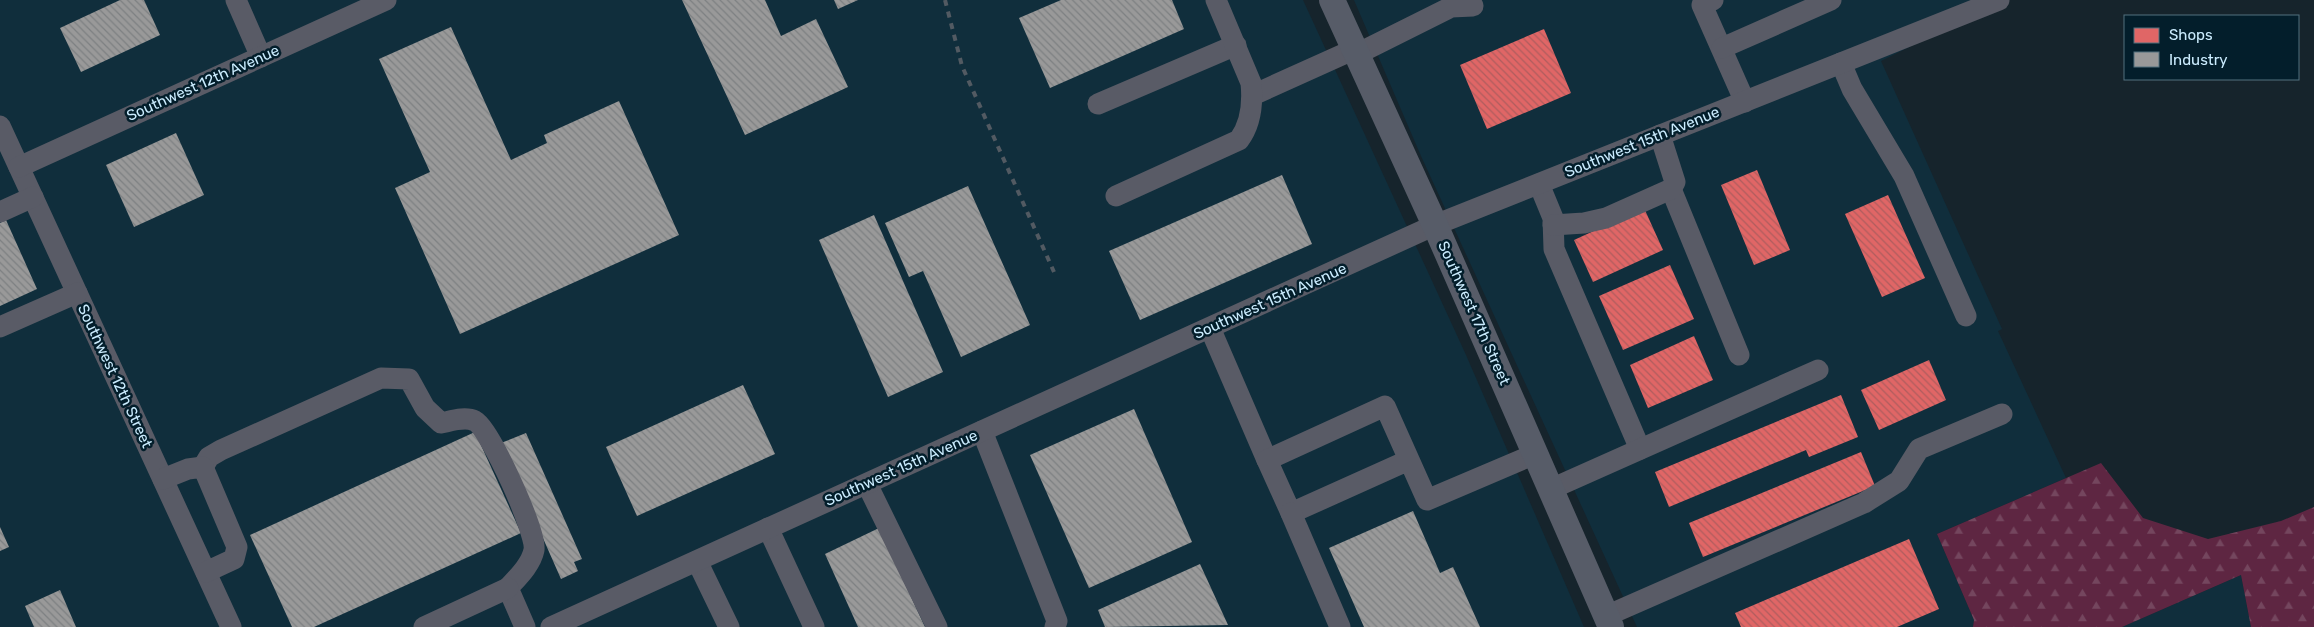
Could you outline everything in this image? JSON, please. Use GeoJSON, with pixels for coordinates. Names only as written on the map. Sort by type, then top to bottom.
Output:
{"type":"FeatureCollection","features":[{"type":"Feature","properties":{"kind":"main road","name":"Southwest 17th Street"},"geometry":{"type":"LineString","coordinates":[[1332,0],[1436,225],[1608,621]]}},
{"type":"Feature","properties":{"kind":"street"},"geometry":{"type":"LineString","coordinates":[[236,0],[261,57]]}},
{"type":"Feature","properties":{"kind":"street"},"geometry":{"type":"LineString","coordinates":[[1116,196],[1239,140],[1248,128],[1252,95],[1251,82],[1216,0]]}},
{"type":"Feature","properties":{"kind":"street"},"geometry":{"type":"LineString","coordinates":[[1252,95],[1356,52],[1451,7],[1472,6],[1470,0]]}},
{"type":"Feature","properties":{"kind":"street"},"geometry":{"type":"LineString","coordinates":[[1722,48],[1831,0]]}},
{"type":"Feature","properties":{"kind":"street","name":"Southwest 15th Avenue"},"geometry":{"type":"LineString","coordinates":[[552,627],[1436,225],[1841,63],[1978,4],[1999,0]]}},
{"type":"Feature","properties":{"kind":"street","name":"Southwest 12th Avenue"},"geometry":{"type":"LineString","coordinates":[[19,167],[382,1]]}},
{"type":"Feature","properties":{"kind":"street"},"geometry":{"type":"LineString","coordinates":[[1705,2],[1745,102]]}},
{"type":"Feature","properties":{"kind":"street"},"geometry":{"type":"LineString","coordinates":[[1098,104],[1236,44]]}},
{"type":"Feature","properties":{"kind":"street"},"geometry":{"type":"LineString","coordinates":[[1841,63],[1852,89],[1904,176],[1966,316]]}},
{"type":"Feature","properties":{"kind":"street","name":"Southwest 12th Street"},"geometry":{"type":"LineString","coordinates":[[0,126],[231,627]]}},
{"type":"Feature","properties":{"kind":"street"},"geometry":{"type":"LineString","coordinates":[[1553,225],[1584,223],[1606,218],[1671,189],[1675,182],[1660,135]]}},
{"type":"Feature","properties":{"kind":"street"},"geometry":{"type":"LineString","coordinates":[[1539,184],[1553,218],[1554,248],[1640,449]]}},
{"type":"Feature","properties":{"kind":"street"},"geometry":{"type":"LineString","coordinates":[[1671,189],[1738,355]]}},
{"type":"Feature","properties":{"kind":"street"},"geometry":{"type":"LineString","coordinates":[[0,212],[33,196]]}},
{"type":"Feature","properties":{"kind":"street"},"geometry":{"type":"LineString","coordinates":[[0,327],[77,293]]}},
{"type":"Feature","properties":{"kind":"street"},"geometry":{"type":"LineString","coordinates":[[1210,328],[1340,627]]}},
{"type":"Feature","properties":{"kind":"street"},"geometry":{"type":"LineString","coordinates":[[1551,490],[1818,370]]}},
{"type":"Feature","properties":{"kind":"street"},"geometry":{"type":"LineString","coordinates":[[163,480],[188,469],[203,466],[209,457],[221,450],[381,378],[409,379],[425,408],[441,423],[465,419],[475,422],[486,434],[530,526],[534,550],[522,572],[508,588],[424,627]]}},
{"type":"Feature","properties":{"kind":"street"},"geometry":{"type":"LineString","coordinates":[[1267,460],[1385,406],[1427,500],[1535,454]]}},
{"type":"Feature","properties":{"kind":"street"},"geometry":{"type":"LineString","coordinates":[[1608,621],[1864,503],[1899,481],[1919,449],[2002,414]]}},
{"type":"Feature","properties":{"kind":"street"},"geometry":{"type":"LineString","coordinates":[[982,431],[1058,621],[1055,627]]}},
{"type":"Feature","properties":{"kind":"street"},"geometry":{"type":"LineString","coordinates":[[1291,513],[1409,460]]}},
{"type":"Feature","properties":{"kind":"street"},"geometry":{"type":"LineString","coordinates":[[203,466],[237,547],[234,559],[206,572]]}},
{"type":"Feature","properties":{"kind":"street"},"geometry":{"type":"LineString","coordinates":[[867,484],[937,627]]}},
{"type":"Feature","properties":{"kind":"street"},"geometry":{"type":"LineString","coordinates":[[768,528],[814,627]]}},
{"type":"Feature","properties":{"kind":"street"},"geometry":{"type":"LineString","coordinates":[[697,561],[729,627]]}},
{"type":"Feature","properties":{"kind":"street"},"geometry":{"type":"LineString","coordinates":[[508,588],[525,627]]}},
{"type":"Feature","properties":{"kind":"shaded area"},"geometry":{"type":"Polygon","coordinates":[[[0,0],[1303,0],[1466,355],[1584,627],[0,627],[0,0]]]}},
{"type":"Feature","properties":{"kind":"shaded area"},"geometry":{"type":"Polygon","coordinates":[[[1354,0],[2004,0],[1881,61],[2002,329],[1998,331],[2066,478],[1937,534],[1974,620],[1973,627],[1637,627],[1421,156],[1354,0]]]}},
{"type":"Feature","properties":{"kind":"shaded area"},"geometry":{"type":"Polygon","coordinates":[[[2241,575],[2251,627],[2122,627],[2241,575]]]}},
{"type":"Feature","properties":{"kind":"green space"},"geometry":{"type":"Polygon","coordinates":[[[2101,463],[2143,518],[2208,539],[2281,521],[2314,507],[2314,627],[2251,627],[2241,575],[2122,627],[1973,627],[1974,620],[1937,534],[2101,463]]]}},
{"type":"Feature","properties":{"kind":"building: Shops"},"geometry":{"type":"Polygon","coordinates":[[[1544,29],[1571,93],[1487,129],[1460,65],[1544,29]]]}},
{"type":"Feature","properties":{"kind":"building: Shops"},"geometry":{"type":"Polygon","coordinates":[[[1757,170],[1790,250],[1754,265],[1721,185],[1757,170]]]}},
{"type":"Feature","properties":{"kind":"building: Shops"},"geometry":{"type":"Polygon","coordinates":[[[1888,195],[1925,278],[1882,297],[1845,214],[1888,195]]]}},
{"type":"Feature","properties":{"kind":"building: Shops"},"geometry":{"type":"Polygon","coordinates":[[[1644,208],[1663,250],[1593,282],[1574,240],[1644,208]]]}},
{"type":"Feature","properties":{"kind":"building: Shops"},"geometry":{"type":"Polygon","coordinates":[[[1670,265],[1694,319],[1623,350],[1599,296],[1670,265]]]}},
{"type":"Feature","properties":{"kind":"building: Shops"},"geometry":{"type":"Polygon","coordinates":[[[1694,336],[1713,380],[1648,408],[1630,365],[1694,336]]]}},
{"type":"Feature","properties":{"kind":"building: Shops"},"geometry":{"type":"Polygon","coordinates":[[[1929,360],[1946,400],[1879,430],[1861,390],[1929,360]]]}},
{"type":"Feature","properties":{"kind":"building: Shops"},"geometry":{"type":"Polygon","coordinates":[[[1841,395],[1858,437],[1809,457],[1806,450],[1669,507],[1655,472],[1841,395]]]}},
{"type":"Feature","properties":{"kind":"building: Shops"},"geometry":{"type":"Polygon","coordinates":[[[1861,452],[1875,486],[1703,557],[1689,523],[1861,452]]]}},
{"type":"Feature","properties":{"kind":"building: Shops"},"geometry":{"type":"Polygon","coordinates":[[[1909,539],[1939,609],[1897,627],[1741,627],[1735,613],[1909,539]]]}},
{"type":"Feature","properties":{"kind":"building: Industry"},"geometry":{"type":"Polygon","coordinates":[[[120,0],[144,0],[160,35],[81,72],[60,28],[120,0]]]}},
{"type":"Feature","properties":{"kind":"building: Industry"},"geometry":{"type":"Polygon","coordinates":[[[682,0],[765,0],[781,36],[816,19],[848,87],[745,135],[682,0]]]}},
{"type":"Feature","properties":{"kind":"building: Industry"},"geometry":{"type":"Polygon","coordinates":[[[834,0],[858,0],[838,9],[834,0]]]}},
{"type":"Feature","properties":{"kind":"building: Industry"},"geometry":{"type":"Polygon","coordinates":[[[1061,0],[1172,0],[1184,29],[1050,88],[1019,18],[1061,0]]]}},
{"type":"Feature","properties":{"kind":"building: Industry"},"geometry":{"type":"Polygon","coordinates":[[[451,27],[511,160],[547,143],[544,135],[619,101],[679,235],[460,334],[395,188],[430,172],[379,59],[451,27]]]}},
{"type":"Feature","properties":{"kind":"building: Industry"},"geometry":{"type":"Polygon","coordinates":[[[176,133],[204,195],[134,227],[106,165],[176,133]]]}},
{"type":"Feature","properties":{"kind":"building: Industry"},"geometry":{"type":"Polygon","coordinates":[[[1282,175],[1312,244],[1140,320],[1109,251],[1282,175]]]}},
{"type":"Feature","properties":{"kind":"building: Industry"},"geometry":{"type":"Polygon","coordinates":[[[968,186],[1030,325],[961,357],[923,271],[909,277],[885,223],[968,186]]]}},
{"type":"Feature","properties":{"kind":"building: Industry"},"geometry":{"type":"Polygon","coordinates":[[[874,215],[943,372],[888,397],[819,240],[874,215]]]}},
{"type":"Feature","properties":{"kind":"building: Industry"},"geometry":{"type":"Polygon","coordinates":[[[6,220],[37,289],[0,306],[0,223],[6,220]]]}},
{"type":"Feature","properties":{"kind":"building: Industry"},"geometry":{"type":"Polygon","coordinates":[[[743,385],[775,454],[637,516],[606,447],[743,385]]]}},
{"type":"Feature","properties":{"kind":"building: Industry"},"geometry":{"type":"Polygon","coordinates":[[[1134,409],[1192,542],[1089,588],[1030,455],[1134,409]]]}},
{"type":"Feature","properties":{"kind":"building: Industry"},"geometry":{"type":"Polygon","coordinates":[[[475,432],[521,533],[314,627],[292,627],[250,535],[475,432]]]}},
{"type":"Feature","properties":{"kind":"building: Industry"},"geometry":{"type":"Polygon","coordinates":[[[526,433],[582,559],[574,562],[578,571],[561,579],[501,443],[526,433]]]}},
{"type":"Feature","properties":{"kind":"building: Industry"},"geometry":{"type":"Polygon","coordinates":[[[1413,511],[1440,573],[1453,567],[1480,627],[1364,627],[1329,548],[1413,511]]]}},
{"type":"Feature","properties":{"kind":"building: Industry"},"geometry":{"type":"Polygon","coordinates":[[[0,527],[9,547],[0,551],[0,527]]]}},
{"type":"Feature","properties":{"kind":"building: Industry"},"geometry":{"type":"Polygon","coordinates":[[[879,528],[925,627],[858,627],[825,554],[879,528]]]}},
{"type":"Feature","properties":{"kind":"building: Industry"},"geometry":{"type":"Polygon","coordinates":[[[1200,564],[1228,625],[1105,627],[1098,610],[1200,564]]]}},
{"type":"Feature","properties":{"kind":"building: Industry"},"geometry":{"type":"Polygon","coordinates":[[[60,590],[76,627],[34,627],[25,606],[60,590]]]}},
{"type":"Feature","properties":{"kind":"railway"},"geometry":{"type":"LineString","coordinates":[[945,0],[962,66],[1054,272]]}}]}
